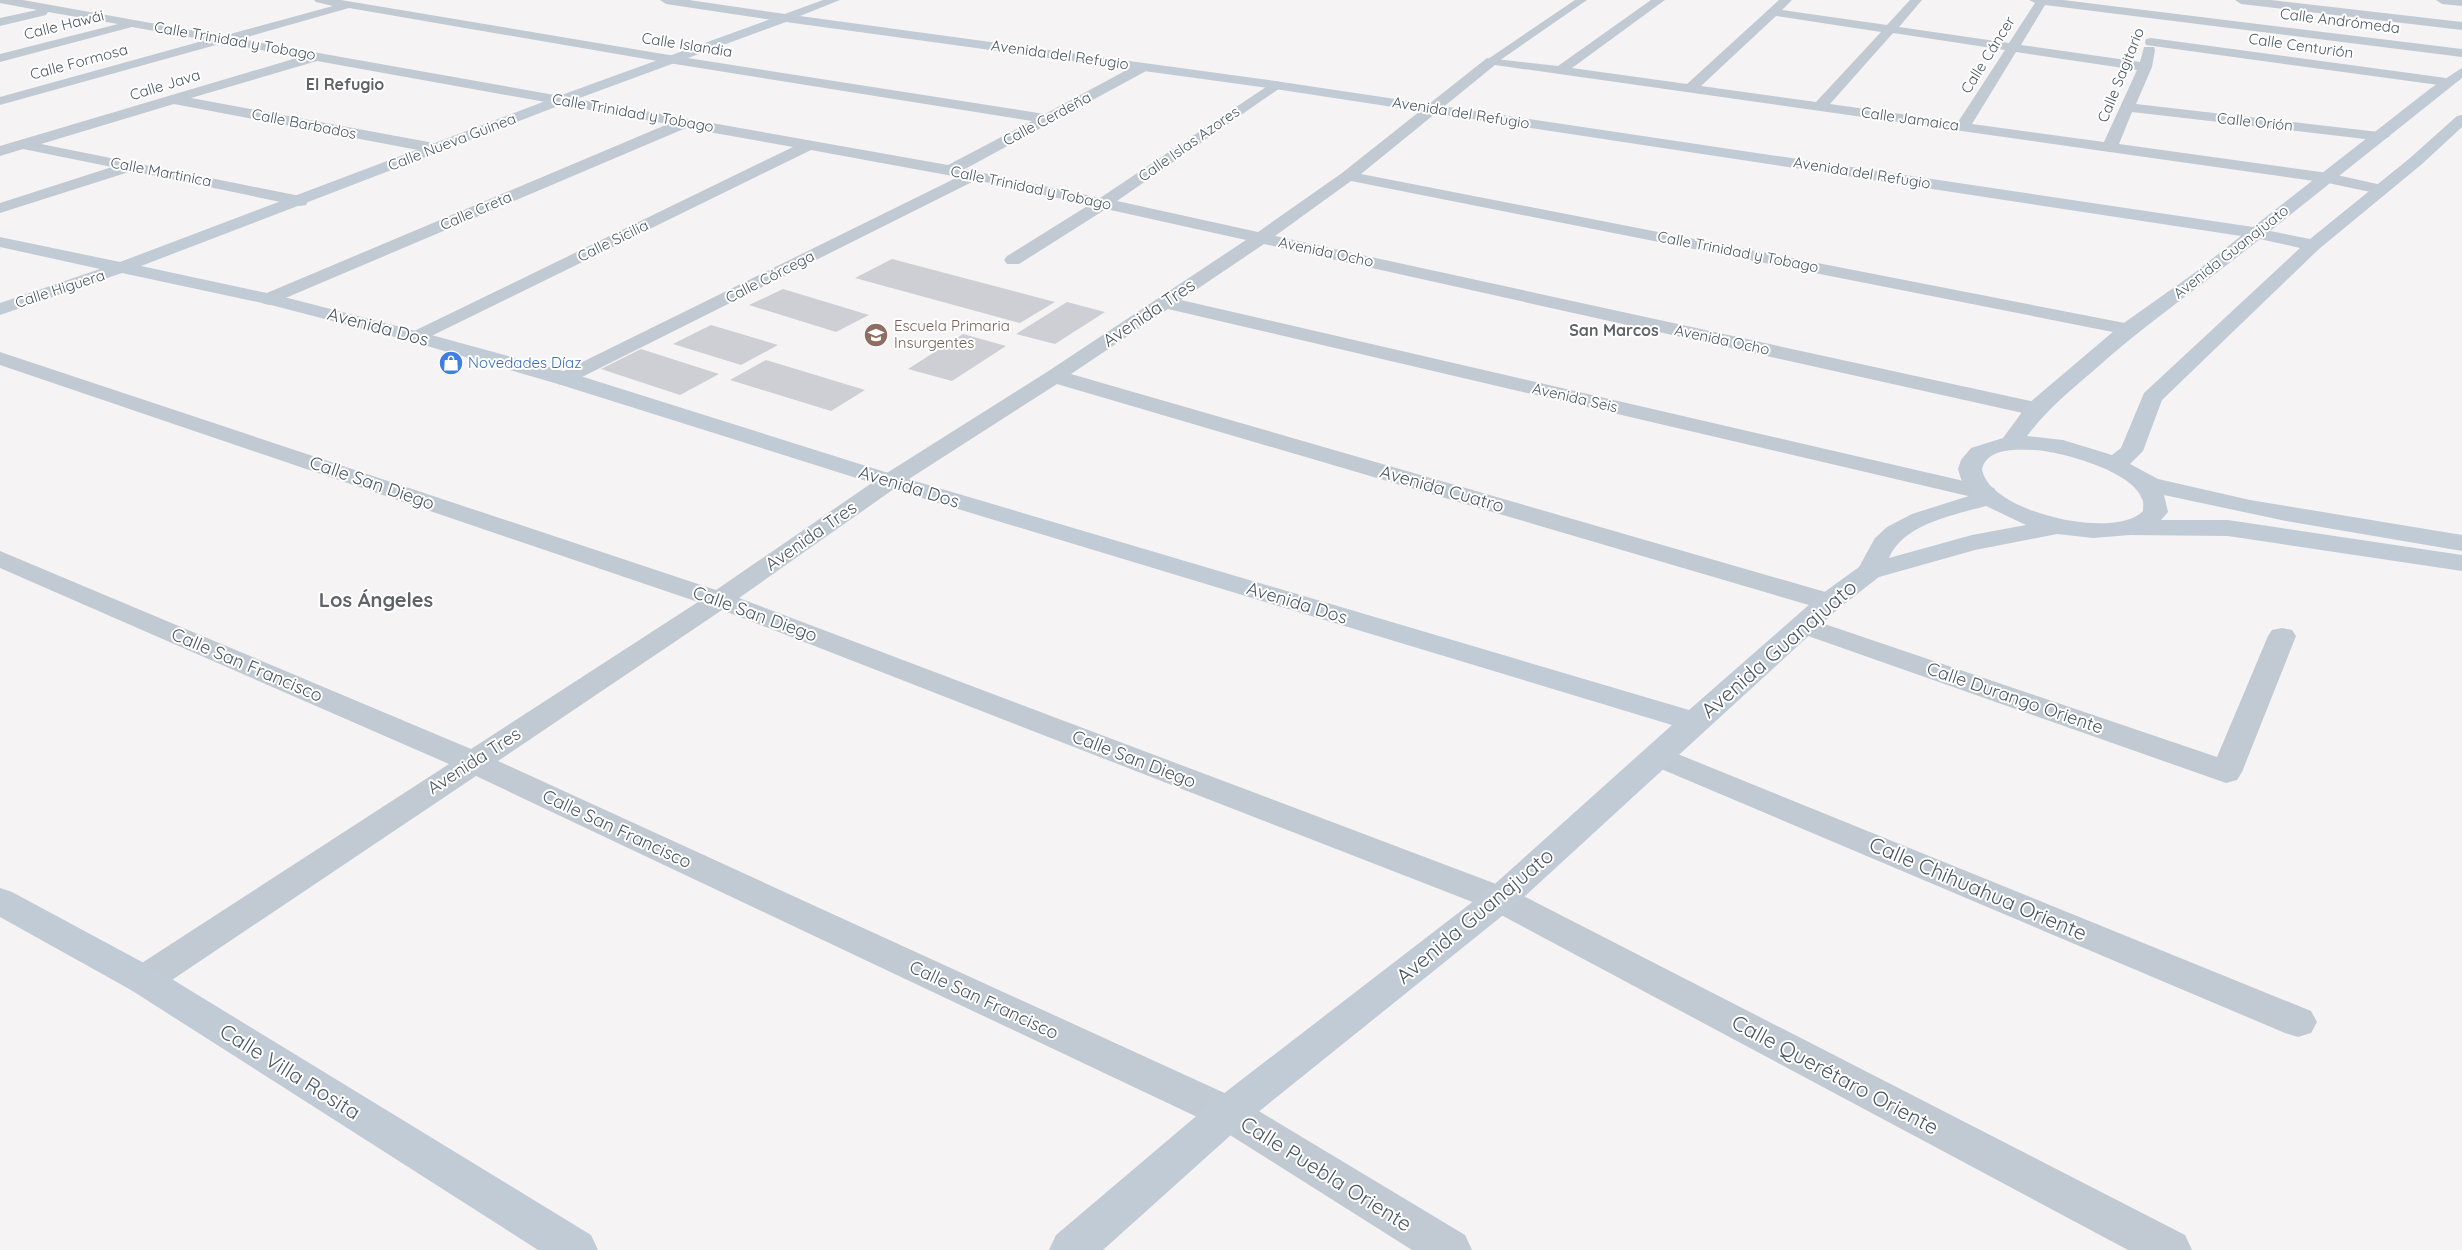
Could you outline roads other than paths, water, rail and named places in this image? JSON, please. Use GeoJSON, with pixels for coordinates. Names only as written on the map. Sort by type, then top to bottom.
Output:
{"type":"FeatureCollection","features":[{"type":"Feature","properties":{"kind":"street","name":"Calle Trinidad y Tobago"},"geometry":{"type":"LineString","coordinates":[[3,0],[951,170],[1261,238]]}},
{"type":"Feature","properties":{"kind":"street","name":"Calle Islandia"},"geometry":{"type":"LineString","coordinates":[[320,0],[675,60],[1049,119]]}},
{"type":"Feature","properties":{"kind":"street","name":"Calle Formosa"},"geometry":{"type":"LineString","coordinates":[[0,101],[366,0]]}},
{"type":"Feature","properties":{"kind":"street","name":"Avenida del Refugio"},"geometry":{"type":"LineString","coordinates":[[666,0],[1431,108],[2256,232],[2312,245]]}},
{"type":"Feature","properties":{"kind":"street","name":"Calle Nueva Guinea"},"geometry":{"type":"LineString","coordinates":[[120,268],[561,100],[675,60],[834,0]]}},
{"type":"Feature","properties":{"kind":"street"},"geometry":{"type":"LineString","coordinates":[[1560,70],[1659,0]]}},
{"type":"Feature","properties":{"kind":"street"},"geometry":{"type":"LineString","coordinates":[[1691,88],[1786,0]]}},
{"type":"Feature","properties":{"kind":"street"},"geometry":{"type":"LineString","coordinates":[[1820,106],[1916,0]]}},
{"type":"Feature","properties":{"kind":"street","name":"Calle Andrómeda"},"geometry":{"type":"LineString","coordinates":[[2038,0],[2072,2],[2162,16],[2462,53]]}},
{"type":"Feature","properties":{"kind":"street","name":"Calle Cáncer"},"geometry":{"type":"LineString","coordinates":[[1963,126],[2012,48],[2038,0]]}},
{"type":"Feature","properties":{"kind":"street"},"geometry":{"type":"LineString","coordinates":[[2241,0],[2462,26]]}},
{"type":"Feature","properties":{"kind":"street"},"geometry":{"type":"LineString","coordinates":[[2442,0],[2462,2]]}},
{"type":"Feature","properties":{"kind":"street"},"geometry":{"type":"LineString","coordinates":[[0,22],[55,9]]}},
{"type":"Feature","properties":{"kind":"street"},"geometry":{"type":"LineString","coordinates":[[1774,12],[2145,67]]}},
{"type":"Feature","properties":{"kind":"street","name":"Calle Sagitario"},"geometry":{"type":"LineString","coordinates":[[2110,146],[2145,67],[2162,16]]}},
{"type":"Feature","properties":{"kind":"street","name":"Calle Hawái"},"geometry":{"type":"LineString","coordinates":[[0,58],[136,24]]}},
{"type":"Feature","properties":{"kind":"street","name":"Calle Centurión"},"geometry":{"type":"LineString","coordinates":[[2152,42],[2446,82]]}},
{"type":"Feature","properties":{"kind":"street","name":"Calle Java"},"geometry":{"type":"LineString","coordinates":[[0,151],[318,56]]}},
{"type":"Feature","properties":{"kind":"street","name":"Calle Jamaica"},"geometry":{"type":"LineString","coordinates":[[1492,61],[2110,146],[2328,178],[2380,189]]}},
{"type":"Feature","properties":{"kind":"street","name":"Avenida Tres"},"geometry":{"type":"LineString","coordinates":[[144,980],[719,600],[890,481],[1054,376],[1261,238],[1348,176],[1492,61]]}},
{"type":"Feature","properties":{"kind":"street","name":"Calle Cerdeña"},"geometry":{"type":"LineString","coordinates":[[951,170],[1049,119],[1142,66]]}},
{"type":"Feature","properties":{"kind":"street","name":"Avenida Guanajuato"},"geometry":{"type":"LineString","coordinates":[[2010,444],[2036,409],[2128,329],[2200,278],[2256,232],[2328,178],[2360,150],[2380,145],[2446,82],[2462,72]]}},
{"type":"Feature","properties":{"kind":"street","name":"Calle Islas Azores"},"geometry":{"type":"LineString","coordinates":[[1013,260],[1104,203],[1275,85]]}},
{"type":"Feature","properties":{"kind":"street","name":"Calle Barbados"},"geometry":{"type":"LineString","coordinates":[[174,99],[434,148]]}},
{"type":"Feature","properties":{"kind":"street","name":"Calle Orión"},"geometry":{"type":"LineString","coordinates":[[2127,108],[2380,145]]}},
{"type":"Feature","properties":{"kind":"street"},"geometry":{"type":"LineString","coordinates":[[2115,464],[2131,451],[2152,398],[2312,245],[2416,162],[2462,119]]}},
{"type":"Feature","properties":{"kind":"street","name":"Calle Creta"},"geometry":{"type":"LineString","coordinates":[[269,299],[684,123]]}},
{"type":"Feature","properties":{"kind":"street","name":"Calle Martinica"},"geometry":{"type":"LineString","coordinates":[[22,145],[300,201]]}},
{"type":"Feature","properties":{"kind":"street","name":"Calle Sicilia"},"geometry":{"type":"LineString","coordinates":[[417,337],[809,145]]}},
{"type":"Feature","properties":{"kind":"street"},"geometry":{"type":"LineString","coordinates":[[2397,158],[2416,162]]}},
{"type":"Feature","properties":{"kind":"street"},"geometry":{"type":"LineString","coordinates":[[0,208],[131,166]]}},
{"type":"Feature","properties":{"kind":"street","name":"Calle Córcega"},"geometry":{"type":"LineString","coordinates":[[566,379],[974,175]]}},
{"type":"Feature","properties":{"kind":"street","name":"Calle Trinidad y Tobago"},"geometry":{"type":"LineString","coordinates":[[1348,176],[2128,329]]}},
{"type":"Feature","properties":{"kind":"street","name":"Avenida Ocho"},"geometry":{"type":"LineString","coordinates":[[1261,238],[2036,409]]}},
{"type":"Feature","properties":{"kind":"street","name":"Avenida Dos"},"geometry":{"type":"LineString","coordinates":[[0,242],[269,299],[417,337],[566,379],[890,481],[1694,722]]}},
{"type":"Feature","properties":{"kind":"street","name":"Calle Higuera"},"geometry":{"type":"LineString","coordinates":[[0,309],[120,268]]}},
{"type":"Feature","properties":{"kind":"street","name":"Avenida Seis"},"geometry":{"type":"LineString","coordinates":[[1165,302],[1988,495]]}},
{"type":"Feature","properties":{"kind":"street","name":"Calle San Diego"},"geometry":{"type":"LineString","coordinates":[[0,358],[719,600],[1500,899]]}},
{"type":"Feature","properties":{"kind":"street","name":"Avenida Cuatro"},"geometry":{"type":"LineString","coordinates":[[1054,376],[1830,602]]}},
{"type":"Feature","properties":{"kind":"street"},"geometry":{"type":"LineString","coordinates":[[2133,528],[2153,516],[2157,508],[2156,499],[2141,480],[2115,464],[2080,451],[2043,444],[2010,444],[1986,450],[1972,461],[1972,476],[1988,495],[2028,517],[2060,526],[2100,531],[2133,528],[2228,528],[2462,563]]}},
{"type":"Feature","properties":{"kind":"street"},"geometry":{"type":"LineString","coordinates":[[2141,480],[2248,507],[2462,543]]}},
{"type":"Feature","properties":{"kind":"street","name":"Avenida Guanajuato"},"geometry":{"type":"LineString","coordinates":[[1870,571],[1885,540],[1907,526],[1988,495]]}},
{"type":"Feature","properties":{"kind":"street","name":"Avenida Guanajuato"},"geometry":{"type":"LineString","coordinates":[[1070,1250],[1228,1113],[1500,899],[1694,722],[1830,602],[1870,571],[1972,543],[2060,526]]}},
{"type":"Feature","properties":{"kind":"street","name":"Calle San Francisco"},"geometry":{"type":"LineString","coordinates":[[0,559],[472,762],[1228,1113]]}},
{"type":"Feature","properties":{"kind":"street","name":"Calle Durango Oriente"},"geometry":{"type":"LineString","coordinates":[[1804,625],[2226,772],[2282,636]]}},
{"type":"Feature","properties":{"kind":"street","name":"Calle Chihuahua Oriente"},"geometry":{"type":"LineString","coordinates":[[1658,756],[2298,1022]]}},
{"type":"Feature","properties":{"kind":"street","name":"Calle Querétaro Oriente"},"geometry":{"type":"LineString","coordinates":[[1500,899],[2170,1250]]}},
{"type":"Feature","properties":{"kind":"street","name":"Calle Villa Rosita"},"geometry":{"type":"LineString","coordinates":[[0,902],[144,980],[576,1250]]}},
{"type":"Feature","properties":{"kind":"street","name":"Calle Puebla Oriente"},"geometry":{"type":"LineString","coordinates":[[1228,1113],[1450,1250]]}},
{"type":"Feature","properties":{"kind":"lane"},"geometry":{"type":"LineString","coordinates":[[1492,61],[1582,0]]}},
{"type":"Feature","properties":{"kind":"place","name":"Escuela Primaria Insurgentes"},"geometry":{"type":"Point","coordinates":[876,335]}},
{"type":"Feature","properties":{"kind":"place","name":"Novedades Díaz"},"geometry":{"type":"Point","coordinates":[451,363]}},
{"type":"Feature","properties":{"kind":"district","name":"El Refugio"},"geometry":{"type":"Point","coordinates":[345,84]}},
{"type":"Feature","properties":{"kind":"district","name":"San Marcos"},"geometry":{"type":"Point","coordinates":[1614,330]}},
{"type":"Feature","properties":{"kind":"district","name":"Los Ángeles"},"geometry":{"type":"Point","coordinates":[376,600]}}]}
